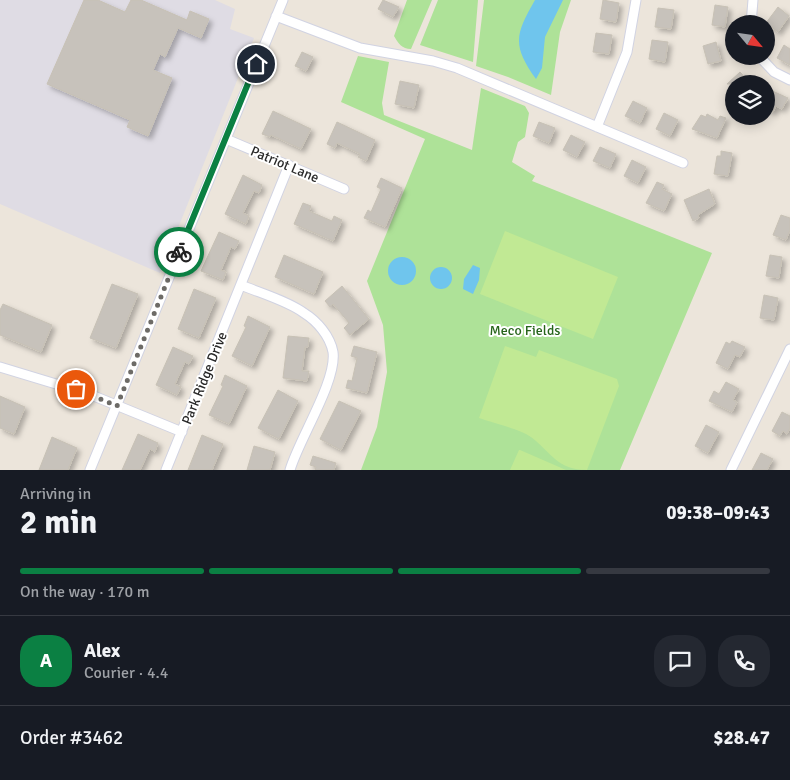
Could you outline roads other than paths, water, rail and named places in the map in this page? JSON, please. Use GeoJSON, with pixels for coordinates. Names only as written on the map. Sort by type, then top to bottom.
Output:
{"type":"FeatureCollection","features":[{"type":"Feature","properties":{"kind":"street"},"geometry":{"type":"LineString","coordinates":[[90,470],[283,0]]}},
{"type":"Feature","properties":{"kind":"street"},"geometry":{"type":"LineString","coordinates":[[597,127],[627,52],[636,0]]}},
{"type":"Feature","properties":{"kind":"street"},"geometry":{"type":"LineString","coordinates":[[752,15],[753,0]]}},
{"type":"Feature","properties":{"kind":"street"},"geometry":{"type":"LineString","coordinates":[[276,16],[360,48],[433,61],[457,68],[683,163]]}},
{"type":"Feature","properties":{"kind":"street"},"geometry":{"type":"LineString","coordinates":[[766,65],[790,80]]}},
{"type":"Feature","properties":{"kind":"street","name":"Patriot Lane"},"geometry":{"type":"LineString","coordinates":[[226,139],[344,189]]}},
{"type":"Feature","properties":{"kind":"street","name":"Park Ridge Drive"},"geometry":{"type":"LineString","coordinates":[[166,470],[289,165]]}},
{"type":"Feature","properties":{"kind":"street"},"geometry":{"type":"LineString","coordinates":[[241,285],[303,311],[318,324],[328,338],[333,352],[328,382],[295,451],[290,470]]}},
{"type":"Feature","properties":{"kind":"street"},"geometry":{"type":"LineString","coordinates":[[731,470],[790,349]]}},
{"type":"Feature","properties":{"kind":"street"},"geometry":{"type":"LineString","coordinates":[[0,367],[57,383],[182,432]]}},
{"type":"Feature","properties":{"kind":"water"},"geometry":{"type":"Polygon","coordinates":[[[535,0],[563,0],[545,37],[542,68],[536,79],[523,57],[519,40],[523,22],[535,0]]]}},
{"type":"Feature","properties":{"kind":"water"},"geometry":{"type":"Polygon","coordinates":[[[402,257],[412,261],[416,271],[412,281],[402,285],[392,281],[388,271],[392,261],[402,257]]]}},
{"type":"Feature","properties":{"kind":"water"},"geometry":{"type":"Polygon","coordinates":[[[473,265],[480,268],[479,280],[473,294],[463,289],[464,279],[473,265]]]}},
{"type":"Feature","properties":{"kind":"water"},"geometry":{"type":"Polygon","coordinates":[[[441,267],[449,270],[452,278],[449,286],[441,289],[433,286],[430,278],[433,270],[441,267]]]}},
{"type":"Feature","properties":{"kind":"park label","name":"Meco Fields"},"geometry":{"type":"Point","coordinates":[525,330]}}]}
